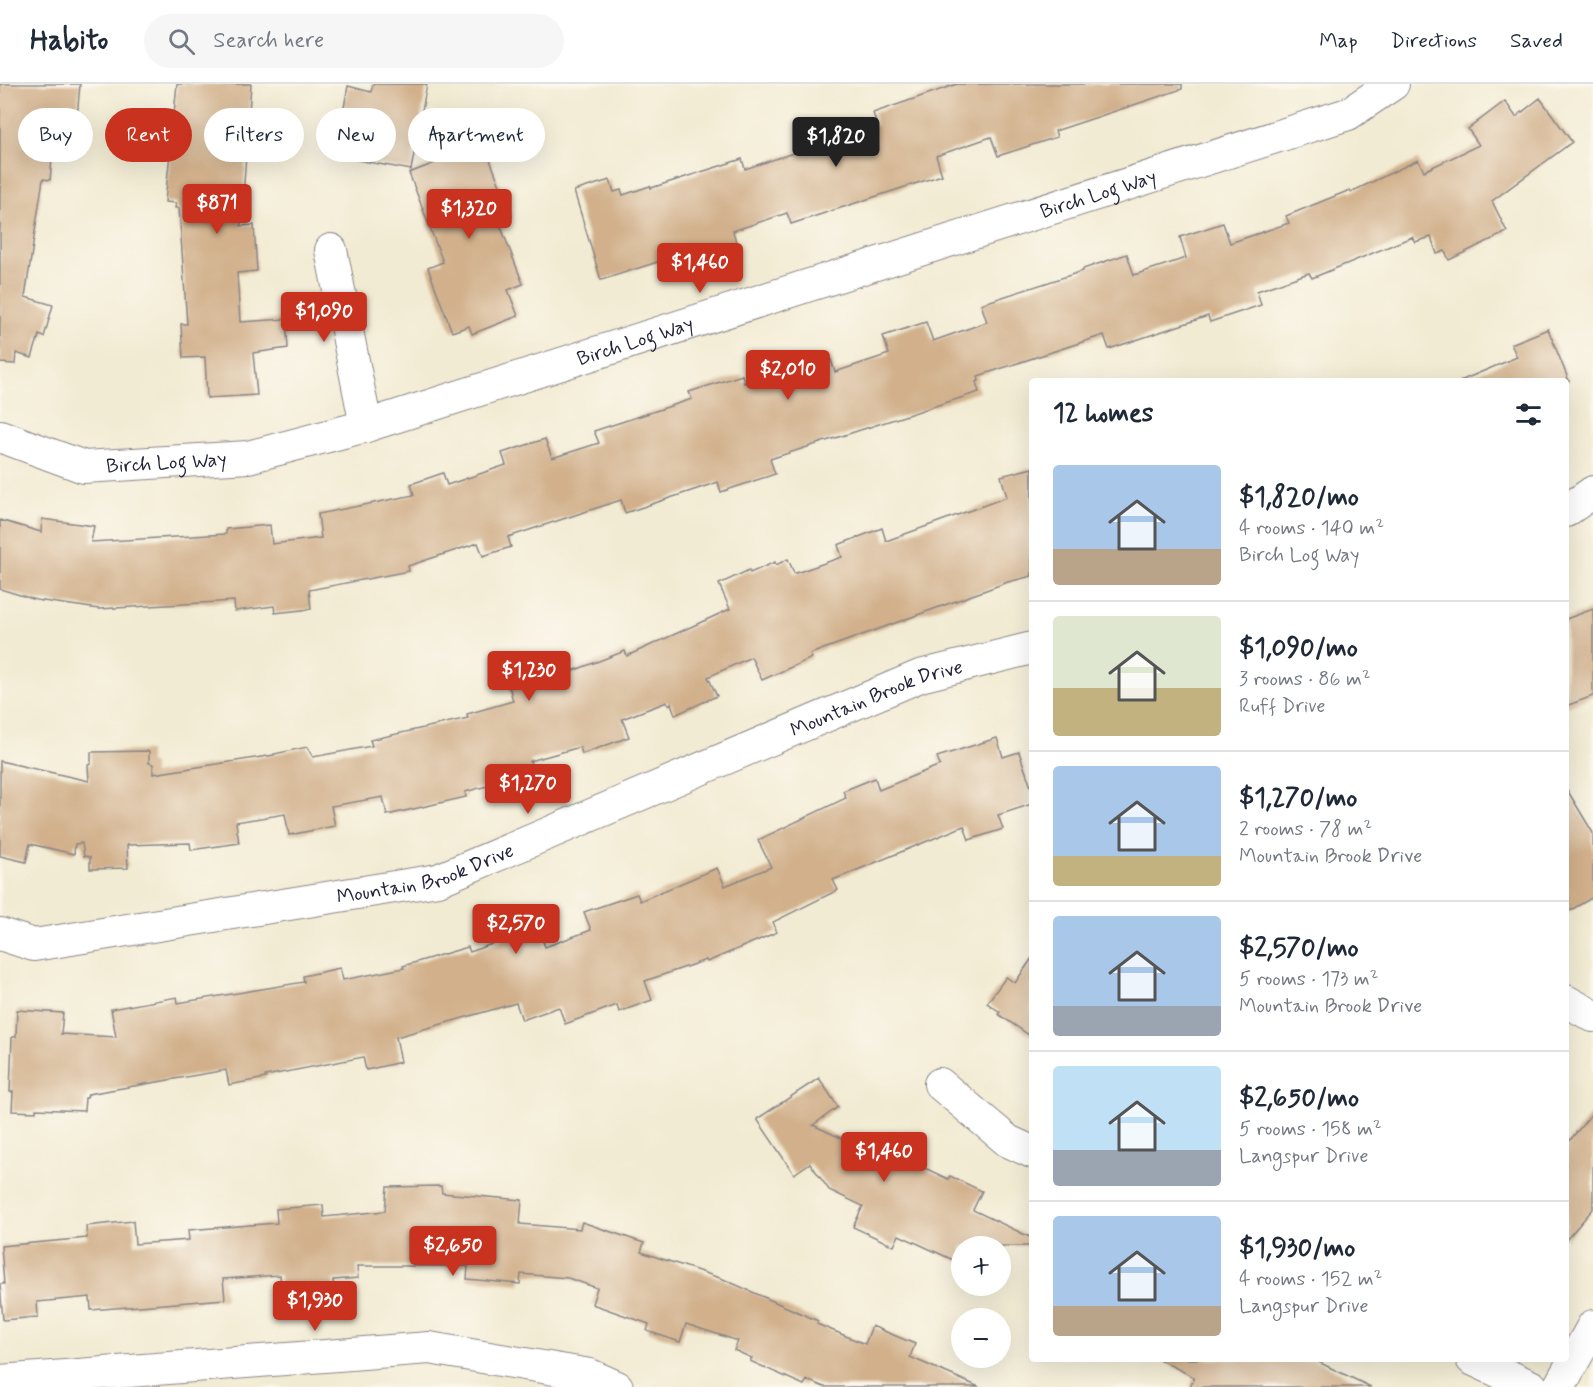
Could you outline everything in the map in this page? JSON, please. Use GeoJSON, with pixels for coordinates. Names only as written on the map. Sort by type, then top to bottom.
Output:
{"type":"FeatureCollection","features":[{"type":"Feature","properties":{"kind":"street","name":"Birch Log Way"},"geometry":{"type":"LineString","coordinates":[[0,436],[84,467],[248,457],[366,426],[1348,114],[1392,84]]}},
{"type":"Feature","properties":{"kind":"street"},"geometry":{"type":"LineString","coordinates":[[331,250],[366,426]]}},
{"type":"Feature","properties":{"kind":"street"},"geometry":{"type":"LineString","coordinates":[[1569,510],[1593,492]]}},
{"type":"Feature","properties":{"kind":"street","name":"Mountain Brook Drive"},"geometry":{"type":"LineString","coordinates":[[0,934],[34,945],[438,880],[920,676],[1029,649]]}},
{"type":"Feature","properties":{"kind":"street"},"geometry":{"type":"LineString","coordinates":[[1569,1003],[1593,1016]]}},
{"type":"Feature","properties":{"kind":"street"},"geometry":{"type":"LineString","coordinates":[[940,1084],[1008,1141],[1029,1151]]}},
{"type":"Feature","properties":{"kind":"street"},"geometry":{"type":"LineString","coordinates":[[1559,1387],[1593,1326]]}},
{"type":"Feature","properties":{"kind":"street"},"geometry":{"type":"LineString","coordinates":[[0,1381],[429,1348],[590,1374],[617,1387]]}},
{"type":"Feature","properties":{"kind":"street"},"geometry":{"type":"LineString","coordinates":[[1478,1362],[1532,1387]]}},
{"type":"Feature","properties":{"kind":"building"},"geometry":{"type":"Polygon","coordinates":[[[0,84],[80,84],[78,108],[18,108],[18,162],[52,162],[50,180],[43,179],[25,297],[53,305],[44,337],[39,335],[32,358],[16,353],[15,364],[0,363],[0,84]]]}},
{"type":"Feature","properties":{"kind":"building"},"geometry":{"type":"Polygon","coordinates":[[[177,84],[251,84],[249,108],[204,108],[204,162],[246,162],[241,226],[254,225],[257,271],[237,273],[240,322],[286,319],[288,348],[253,353],[257,395],[207,398],[205,357],[183,358],[181,324],[187,324],[179,208],[175,208],[176,203],[165,202],[169,162],[192,162],[192,108],[175,108],[177,84]]]}},
{"type":"Feature","properties":{"kind":"building"},"geometry":{"type":"Polygon","coordinates":[[[373,84],[427,84],[423,108],[408,108],[408,162],[412,162],[411,170],[368,162],[396,162],[396,108],[344,108],[348,86],[371,92],[373,84]]]}},
{"type":"Feature","properties":{"kind":"building"},"geometry":{"type":"Polygon","coordinates":[[[957,84],[1182,84],[1182,89],[1055,131],[1057,137],[998,156],[991,137],[936,156],[942,175],[791,224],[787,213],[733,231],[736,242],[690,256],[689,252],[601,280],[574,191],[610,180],[614,192],[621,190],[623,195],[742,159],[745,169],[877,125],[873,113],[957,84]]]}},
{"type":"Feature","properties":{"kind":"building"},"geometry":{"type":"Polygon","coordinates":[[[1540,98],[1572,142],[1492,201],[1507,232],[1449,260],[1445,251],[1437,254],[1431,237],[1415,242],[1412,237],[1312,278],[1309,273],[1257,291],[1261,305],[1210,322],[1208,316],[1109,349],[1104,335],[978,376],[979,381],[976,382],[979,392],[770,459],[775,474],[721,492],[718,482],[625,513],[621,500],[508,537],[511,547],[483,556],[478,543],[408,566],[409,571],[309,590],[311,609],[275,613],[274,606],[235,611],[234,601],[99,609],[36,600],[0,589],[0,520],[41,532],[42,519],[94,526],[91,542],[226,534],[226,529],[270,525],[272,544],[321,538],[318,514],[414,495],[411,484],[443,473],[447,485],[506,465],[502,453],[545,439],[552,458],[599,443],[594,431],[692,399],[689,392],[742,375],[744,383],[829,354],[835,372],[889,354],[883,336],[926,322],[933,341],[987,322],[981,304],[1083,271],[1083,269],[1127,254],[1134,275],[1186,258],[1180,237],[1223,223],[1230,243],[1289,223],[1286,216],[1350,190],[1351,192],[1418,160],[1424,171],[1479,145],[1468,129],[1505,101],[1516,117],[1540,98]]]}},
{"type":"Feature","properties":{"kind":"building"},"geometry":{"type":"Polygon","coordinates":[[[437,162],[491,162],[512,217],[499,222],[523,284],[508,290],[518,316],[472,334],[469,326],[452,332],[428,268],[443,262],[409,173],[437,162]]]}},
{"type":"Feature","properties":{"kind":"building"},"geometry":{"type":"Polygon","coordinates":[[[1548,329],[1568,378],[1467,378],[1517,357],[1511,344],[1548,329]]]}},
{"type":"Feature","properties":{"kind":"building"},"geometry":{"type":"Polygon","coordinates":[[[1029,469],[1029,577],[1008,582],[810,654],[812,658],[762,680],[751,657],[708,677],[717,696],[675,715],[671,703],[669,705],[667,702],[622,719],[629,737],[582,754],[580,747],[530,761],[534,773],[465,792],[466,797],[387,815],[383,797],[331,806],[335,826],[289,835],[285,814],[236,822],[239,843],[191,850],[190,843],[127,845],[128,868],[90,869],[90,857],[84,856],[82,843],[75,844],[74,854],[30,844],[26,862],[0,856],[0,761],[89,781],[88,765],[91,764],[91,752],[149,751],[149,763],[153,764],[153,774],[274,755],[307,747],[313,757],[372,746],[370,740],[468,718],[467,714],[513,701],[509,686],[534,679],[536,685],[625,651],[627,656],[730,609],[719,584],[749,570],[750,573],[788,559],[796,573],[842,557],[838,545],[882,528],[886,541],[1007,497],[1001,476],[1029,469]]]}},
{"type":"Feature","properties":{"kind":"building"},"geometry":{"type":"Polygon","coordinates":[[[1593,609],[1593,696],[1569,705],[1569,618],[1593,609]]]}},
{"type":"Feature","properties":{"kind":"building"},"geometry":{"type":"Polygon","coordinates":[[[997,738],[1003,757],[1019,752],[1029,781],[1029,805],[998,815],[1003,829],[969,840],[964,826],[833,880],[838,890],[773,922],[777,932],[707,962],[706,960],[645,981],[652,1000],[619,1012],[617,1005],[565,1024],[559,1007],[522,1020],[516,1003],[396,1037],[401,1062],[366,1070],[363,1057],[229,1085],[226,1070],[88,1094],[85,1098],[84,1111],[36,1109],[36,1112],[12,1111],[13,1092],[10,1092],[12,1037],[16,1037],[17,1010],[63,1013],[61,1034],[116,1037],[111,1009],[177,997],[178,1003],[304,982],[303,976],[340,968],[343,980],[404,968],[403,966],[468,947],[470,952],[538,927],[545,947],[591,930],[584,912],[637,894],[640,901],[717,868],[725,886],[771,867],[758,840],[846,798],[843,791],[875,778],[879,790],[940,765],[937,757],[997,738]]]}},
{"type":"Feature","properties":{"kind":"building"},"geometry":{"type":"Polygon","coordinates":[[[1569,793],[1593,833],[1593,897],[1569,911],[1569,793]]]}},
{"type":"Feature","properties":{"kind":"building"},"geometry":{"type":"Polygon","coordinates":[[[1029,962],[1029,1035],[998,1014],[1000,1012],[987,1003],[1006,977],[1015,983],[1029,962]]]}},
{"type":"Feature","properties":{"kind":"building"},"geometry":{"type":"Polygon","coordinates":[[[819,1078],[838,1107],[813,1125],[879,1156],[883,1148],[948,1179],[950,1176],[982,1191],[973,1210],[1029,1237],[1029,1246],[1011,1246],[1011,1236],[951,1236],[951,1259],[899,1235],[894,1246],[853,1227],[863,1206],[829,1190],[810,1163],[794,1174],[757,1119],[819,1078]]]}},
{"type":"Feature","properties":{"kind":"building"},"geometry":{"type":"Polygon","coordinates":[[[1593,1112],[1593,1209],[1569,1237],[1569,1141],[1593,1112]]]}},
{"type":"Feature","properties":{"kind":"building"},"geometry":{"type":"Polygon","coordinates":[[[441,1186],[442,1193],[522,1200],[520,1224],[580,1229],[582,1222],[644,1243],[641,1252],[723,1279],[865,1344],[872,1326],[915,1344],[910,1357],[979,1387],[824,1387],[807,1380],[804,1385],[750,1361],[752,1358],[734,1350],[738,1341],[686,1324],[680,1342],[647,1331],[649,1324],[592,1304],[597,1288],[568,1278],[521,1274],[520,1284],[467,1279],[468,1266],[357,1266],[358,1278],[333,1280],[334,1289],[281,1294],[280,1275],[223,1279],[225,1299],[91,1310],[90,1297],[37,1302],[38,1317],[3,1320],[0,1284],[4,1284],[1,1246],[87,1238],[86,1226],[133,1221],[135,1244],[189,1240],[188,1230],[277,1223],[276,1209],[323,1205],[324,1217],[385,1211],[387,1187],[441,1186]]]}},
{"type":"Feature","properties":{"kind":"building"},"geometry":{"type":"Polygon","coordinates":[[[1164,1362],[1318,1362],[1371,1387],[1190,1387],[1194,1377],[1164,1362]]]}}]}
